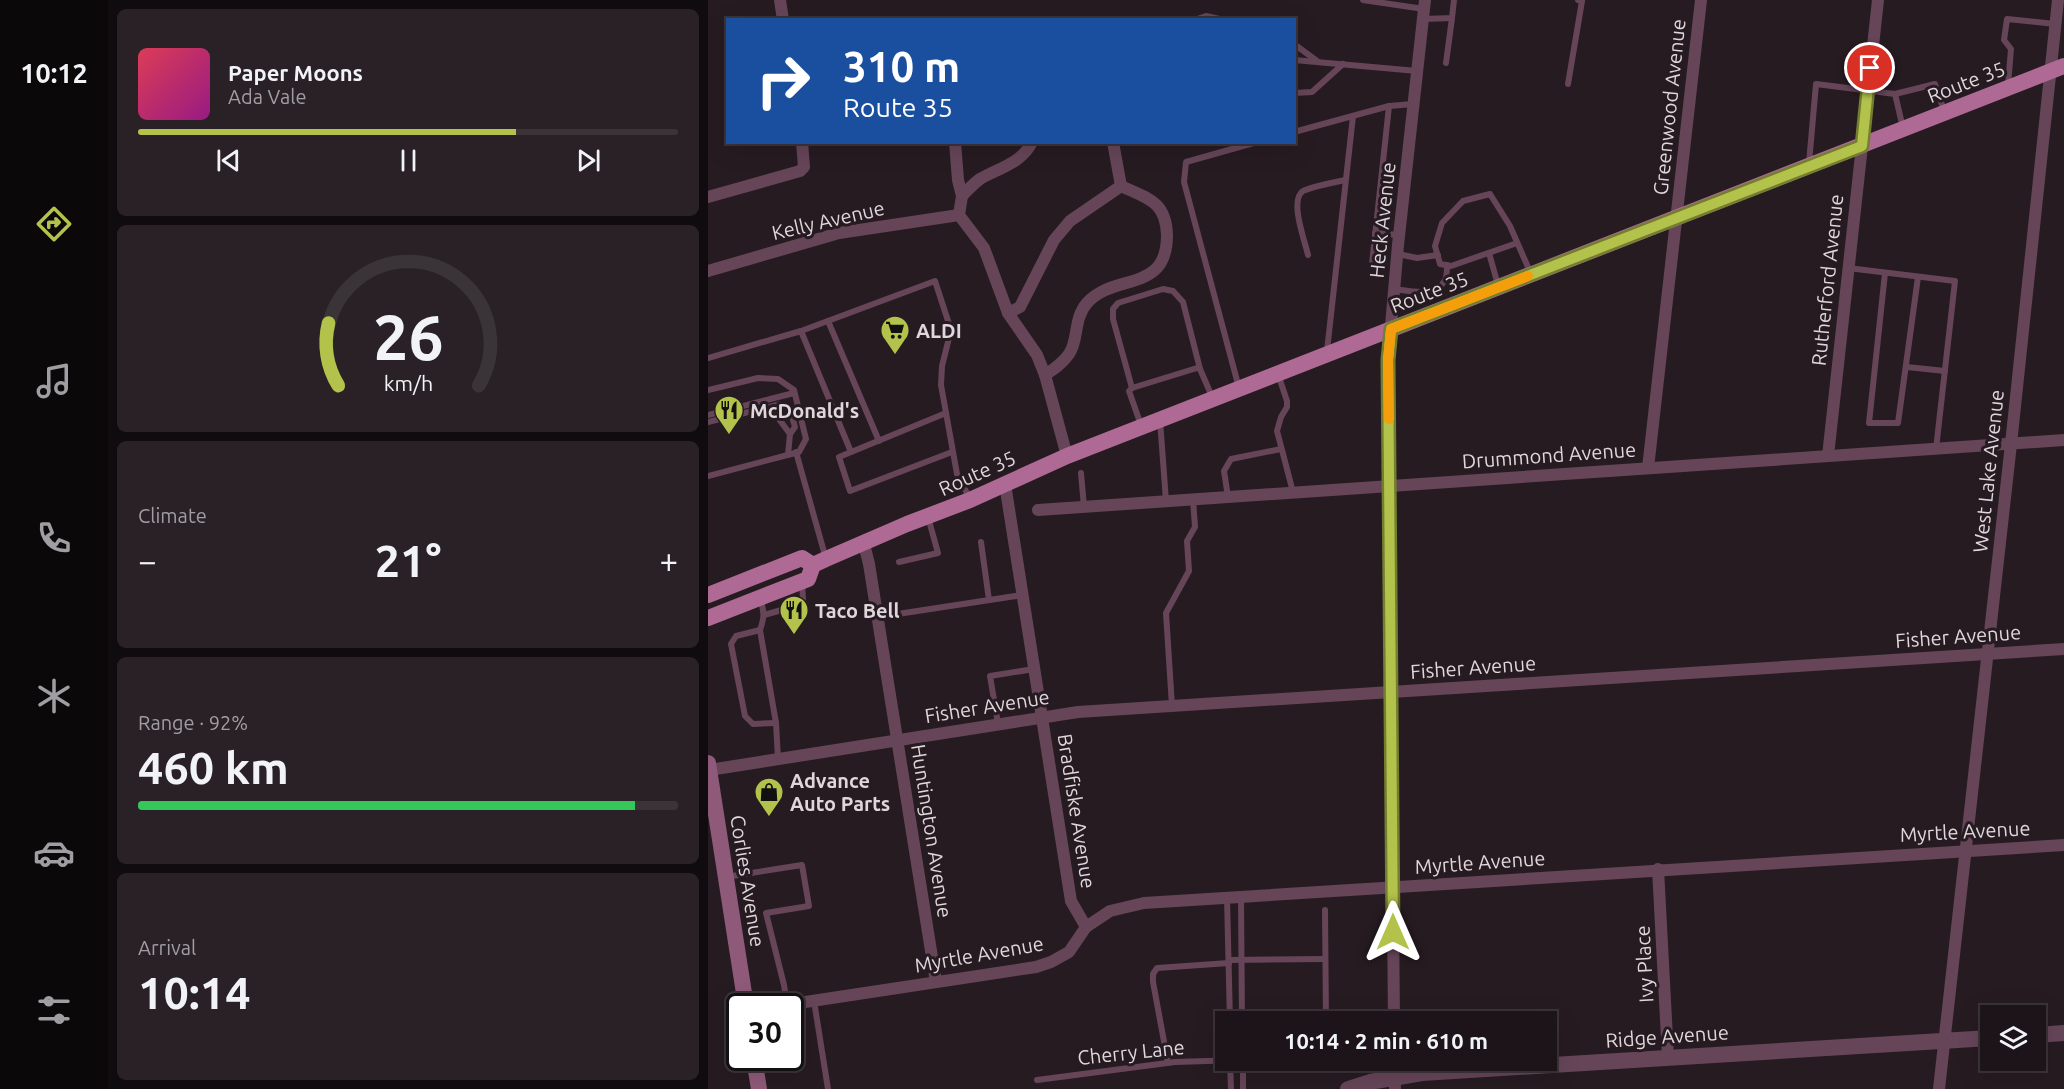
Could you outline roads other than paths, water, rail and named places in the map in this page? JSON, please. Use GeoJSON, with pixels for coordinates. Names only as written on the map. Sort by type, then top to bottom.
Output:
{"type":"FeatureCollection","features":[{"type":"Feature","properties":{"kind":"main road","name":"Route 35"},"geometry":{"type":"LineString","coordinates":[[708,595],[802,558],[820,562],[970,500],[1067,456],[2057,69]]}},
{"type":"Feature","properties":{"kind":"main road"},"geometry":{"type":"LineString","coordinates":[[708,618],[762,608],[808,579],[820,562]]}},
{"type":"Feature","properties":{"kind":"main road","name":"Corlies Avenue"},"geometry":{"type":"LineString","coordinates":[[709,766],[712,816],[725,877],[744,993]]}},
{"type":"Feature","properties":{"kind":"main road"},"geometry":{"type":"LineString","coordinates":[[756,1071],[759,1089]]}},
{"type":"Feature","properties":{"kind":"street"},"geometry":{"type":"LineString","coordinates":[[780,0],[783,18]]}},
{"type":"Feature","properties":{"kind":"street","name":"Greenwood Avenue"},"geometry":{"type":"LineString","coordinates":[[1648,468],[1701,0]]}},
{"type":"Feature","properties":{"kind":"street","name":"Rutherford Avenue"},"geometry":{"type":"LineString","coordinates":[[1828,456],[1878,0]]}},
{"type":"Feature","properties":{"kind":"street","name":"West Lake Avenue"},"geometry":{"type":"LineString","coordinates":[[1939,1089],[2011,444],[2057,69],[2055,24],[2058,0]]}},
{"type":"Feature","properties":{"kind":"street","name":"Heck Avenue"},"geometry":{"type":"LineString","coordinates":[[1394,1011],[1388,360],[1399,235],[1424,9]]}},
{"type":"Feature","properties":{"kind":"street"},"geometry":{"type":"LineString","coordinates":[[708,197],[800,171],[804,167],[802,144]]}},
{"type":"Feature","properties":{"kind":"street"},"geometry":{"type":"LineString","coordinates":[[955,144],[958,180],[962,196],[959,215],[984,248],[1008,313],[1037,355],[1045,375],[1067,456]]}},
{"type":"Feature","properties":{"kind":"street"},"geometry":{"type":"LineString","coordinates":[[962,196],[981,179],[1016,161],[1031,144]]}},
{"type":"Feature","properties":{"kind":"street"},"geometry":{"type":"LineString","coordinates":[[1113,144],[1121,186]]}},
{"type":"Feature","properties":{"kind":"street"},"geometry":{"type":"LineString","coordinates":[[1008,313],[1020,307],[1054,240],[1070,221],[1121,186]]}},
{"type":"Feature","properties":{"kind":"street"},"geometry":{"type":"LineString","coordinates":[[1045,375],[1071,352],[1077,322],[1082,309],[1089,301],[1099,293],[1149,275],[1161,263],[1167,238],[1163,212],[1148,198],[1121,186]]}},
{"type":"Feature","properties":{"kind":"street","name":"Kelly Avenue"},"geometry":{"type":"LineString","coordinates":[[708,271],[839,233],[959,215]]}},
{"type":"Feature","properties":{"kind":"street","name":"Drummond Avenue"},"geometry":{"type":"LineString","coordinates":[[1038,510],[2064,440]]}},
{"type":"Feature","properties":{"kind":"street","name":"Bradfiske Avenue"},"geometry":{"type":"LineString","coordinates":[[1005,484],[1071,901],[1086,927]]}},
{"type":"Feature","properties":{"kind":"street","name":"Huntington Avenue"},"geometry":{"type":"LineString","coordinates":[[864,544],[878,617],[936,982]]}},
{"type":"Feature","properties":{"kind":"street","name":"Fisher Avenue"},"geometry":{"type":"LineString","coordinates":[[709,766],[778,759],[1078,712],[2064,649]]}},
{"type":"Feature","properties":{"kind":"street","name":"Myrtle Avenue"},"geometry":{"type":"LineString","coordinates":[[804,1002],[1036,967],[1069,952],[1086,927],[1110,911],[1144,903],[2064,844]]}},
{"type":"Feature","properties":{"kind":"street","name":"Ivy Place"},"geometry":{"type":"LineString","coordinates":[[1658,869],[1668,1057]]}},
{"type":"Feature","properties":{"kind":"street"},"geometry":{"type":"LineString","coordinates":[[2046,1034],[2064,1033]]}},
{"type":"Feature","properties":{"kind":"street","name":"Ridge Avenue"},"geometry":{"type":"LineString","coordinates":[[1348,1089],[1394,1084],[1422,1073],[1980,1038]]}},
{"type":"Feature","properties":{"kind":"lane"},"geometry":{"type":"LineString","coordinates":[[1363,0],[1424,9],[1452,18]]}},
{"type":"Feature","properties":{"kind":"lane"},"geometry":{"type":"LineString","coordinates":[[1446,63],[1454,0]]}},
{"type":"Feature","properties":{"kind":"lane"},"geometry":{"type":"LineString","coordinates":[[1568,84],[1582,1],[1578,0]]}},
{"type":"Feature","properties":{"kind":"lane"},"geometry":{"type":"LineString","coordinates":[[1200,18],[1206,16],[1215,18]]}},
{"type":"Feature","properties":{"kind":"lane"},"geometry":{"type":"LineString","coordinates":[[2007,88],[2011,49],[2004,40],[2007,19],[2055,24]]}},
{"type":"Feature","properties":{"kind":"lane"},"geometry":{"type":"LineString","coordinates":[[1296,45],[1317,61]]}},
{"type":"Feature","properties":{"kind":"lane"},"geometry":{"type":"LineString","coordinates":[[1296,60],[1417,71]]}},
{"type":"Feature","properties":{"kind":"lane"},"geometry":{"type":"LineString","coordinates":[[1296,93],[1312,92],[1343,64]]}},
{"type":"Feature","properties":{"kind":"lane"},"geometry":{"type":"LineString","coordinates":[[1809,166],[1816,84],[1895,93],[1935,84],[1945,113]]}},
{"type":"Feature","properties":{"kind":"lane"},"geometry":{"type":"LineString","coordinates":[[1895,93],[1904,129]]}},
{"type":"Feature","properties":{"kind":"lane"},"geometry":{"type":"LineString","coordinates":[[1296,131],[1389,106],[1414,104]]}},
{"type":"Feature","properties":{"kind":"lane"},"geometry":{"type":"LineString","coordinates":[[1371,264],[1389,106]]}},
{"type":"Feature","properties":{"kind":"lane"},"geometry":{"type":"LineString","coordinates":[[1327,354],[1353,116]]}},
{"type":"Feature","properties":{"kind":"lane"},"geometry":{"type":"LineString","coordinates":[[1239,389],[1184,182],[1186,162],[1250,144]]}},
{"type":"Feature","properties":{"kind":"lane"},"geometry":{"type":"LineString","coordinates":[[1308,255],[1297,208],[1298,198],[1303,191],[1345,180]]}},
{"type":"Feature","properties":{"kind":"lane"},"geometry":{"type":"LineString","coordinates":[[1517,243],[1489,254],[1448,265],[1440,264],[1435,246],[1442,223],[1463,201],[1490,194],[1510,226],[1531,274]]}},
{"type":"Feature","properties":{"kind":"lane"},"geometry":{"type":"LineString","coordinates":[[1375,233],[1399,235]]}},
{"type":"Feature","properties":{"kind":"lane"},"geometry":{"type":"LineString","coordinates":[[1489,254],[1499,287]]}},
{"type":"Feature","properties":{"kind":"lane"},"geometry":{"type":"LineString","coordinates":[[1398,255],[1417,258],[1438,255]]}},
{"type":"Feature","properties":{"kind":"lane"},"geometry":{"type":"LineString","coordinates":[[1394,290],[1435,291],[1445,281],[1448,265]]}},
{"type":"Feature","properties":{"kind":"lane"},"geometry":{"type":"LineString","coordinates":[[1848,268],[1955,281],[1936,449]]}},
{"type":"Feature","properties":{"kind":"lane"},"geometry":{"type":"LineString","coordinates":[[1885,273],[1869,423],[1898,423],[1918,277]]}},
{"type":"Feature","properties":{"kind":"lane"},"geometry":{"type":"LineString","coordinates":[[708,358],[801,331],[935,281],[951,330],[942,366],[941,385],[957,474],[970,500]]}},
{"type":"Feature","properties":{"kind":"lane"},"geometry":{"type":"LineString","coordinates":[[1141,427],[1130,392],[1132,388],[1113,319],[1113,309],[1118,303],[1163,289],[1173,291],[1183,302],[1200,369],[1213,399]]}},
{"type":"Feature","properties":{"kind":"lane"},"geometry":{"type":"LineString","coordinates":[[828,321],[879,441]]}},
{"type":"Feature","properties":{"kind":"lane"},"geometry":{"type":"LineString","coordinates":[[801,331],[851,452]]}},
{"type":"Feature","properties":{"kind":"lane"},"geometry":{"type":"LineString","coordinates":[[1907,367],[1945,371]]}},
{"type":"Feature","properties":{"kind":"lane"},"geometry":{"type":"LineString","coordinates":[[1132,388],[1200,369]]}},
{"type":"Feature","properties":{"kind":"lane"},"geometry":{"type":"LineString","coordinates":[[1278,374],[1287,407],[1277,431],[1293,492]]}},
{"type":"Feature","properties":{"kind":"lane"},"geometry":{"type":"LineString","coordinates":[[708,390],[758,378],[778,380],[794,390],[806,439],[799,452],[708,476]]}},
{"type":"Feature","properties":{"kind":"lane"},"geometry":{"type":"LineString","coordinates":[[708,415],[794,393]]}},
{"type":"Feature","properties":{"kind":"lane"},"geometry":{"type":"LineString","coordinates":[[708,422],[781,404],[790,410],[795,427],[790,434],[788,455]]}},
{"type":"Feature","properties":{"kind":"lane"},"geometry":{"type":"LineString","coordinates":[[763,408],[773,411],[790,434]]}},
{"type":"Feature","properties":{"kind":"lane"},"geometry":{"type":"LineString","coordinates":[[946,414],[839,457],[850,491],[952,452]]}},
{"type":"Feature","properties":{"kind":"lane"},"geometry":{"type":"LineString","coordinates":[[1160,420],[1166,501]]}},
{"type":"Feature","properties":{"kind":"lane"},"geometry":{"type":"LineString","coordinates":[[1228,497],[1224,471],[1231,459],[1281,449]]}},
{"type":"Feature","properties":{"kind":"lane"},"geometry":{"type":"LineString","coordinates":[[796,452],[820,562]]}},
{"type":"Feature","properties":{"kind":"lane"},"geometry":{"type":"LineString","coordinates":[[1081,473],[1084,507]]}},
{"type":"Feature","properties":{"kind":"lane"},"geometry":{"type":"LineString","coordinates":[[1172,706],[1166,613],[1189,571],[1187,541],[1195,527],[1194,500]]}},
{"type":"Feature","properties":{"kind":"lane"},"geometry":{"type":"LineString","coordinates":[[898,562],[938,553],[928,516]]}},
{"type":"Feature","properties":{"kind":"lane"},"geometry":{"type":"LineString","coordinates":[[981,542],[989,600]]}},
{"type":"Feature","properties":{"kind":"lane"},"geometry":{"type":"LineString","coordinates":[[878,617],[1023,595]]}},
{"type":"Feature","properties":{"kind":"lane"},"geometry":{"type":"LineString","coordinates":[[762,608],[760,630],[776,723],[778,759]]}},
{"type":"Feature","properties":{"kind":"lane"},"geometry":{"type":"LineString","coordinates":[[760,630],[748,631],[736,636],[731,644],[745,716],[753,724],[776,723]]}},
{"type":"Feature","properties":{"kind":"lane"},"geometry":{"type":"LineString","coordinates":[[998,724],[990,676],[1034,669]]}},
{"type":"Feature","properties":{"kind":"lane"},"geometry":{"type":"LineString","coordinates":[[725,877],[802,865],[809,906],[766,913],[784,985],[784,993]]}},
{"type":"Feature","properties":{"kind":"lane"},"geometry":{"type":"LineString","coordinates":[[1241,897],[1242,1011]]}},
{"type":"Feature","properties":{"kind":"lane"},"geometry":{"type":"LineString","coordinates":[[1227,898],[1230,1011]]}},
{"type":"Feature","properties":{"kind":"lane"},"geometry":{"type":"LineString","coordinates":[[1325,910],[1326,1011]]}},
{"type":"Feature","properties":{"kind":"lane"},"geometry":{"type":"LineString","coordinates":[[1168,1063],[1153,982],[1153,974],[1157,968],[1241,960],[1325,960]]}},
{"type":"Feature","properties":{"kind":"lane"},"geometry":{"type":"LineString","coordinates":[[813,1001],[828,1089]]}},
{"type":"Feature","properties":{"kind":"lane","name":"Cherry Lane"},"geometry":{"type":"LineString","coordinates":[[1037,1080],[1168,1063],[1215,1061]]}},
{"type":"Feature","properties":{"kind":"lane"},"geometry":{"type":"LineString","coordinates":[[1230,1071],[1231,1089]]}},
{"type":"Feature","properties":{"kind":"lane"},"geometry":{"type":"LineString","coordinates":[[1242,1071],[1243,1089]]}},
{"type":"Feature","properties":{"kind":"place","name":"ALDI"},"geometry":{"type":"Point","coordinates":[895,356]}},
{"type":"Feature","properties":{"kind":"place","name":"McDonald's"},"geometry":{"type":"Point","coordinates":[729,436]}},
{"type":"Feature","properties":{"kind":"place","name":"Taco Bell"},"geometry":{"type":"Point","coordinates":[794,636]}},
{"type":"Feature","properties":{"kind":"place","name":"Advance Auto Parts"},"geometry":{"type":"Point","coordinates":[769,818]}}]}
